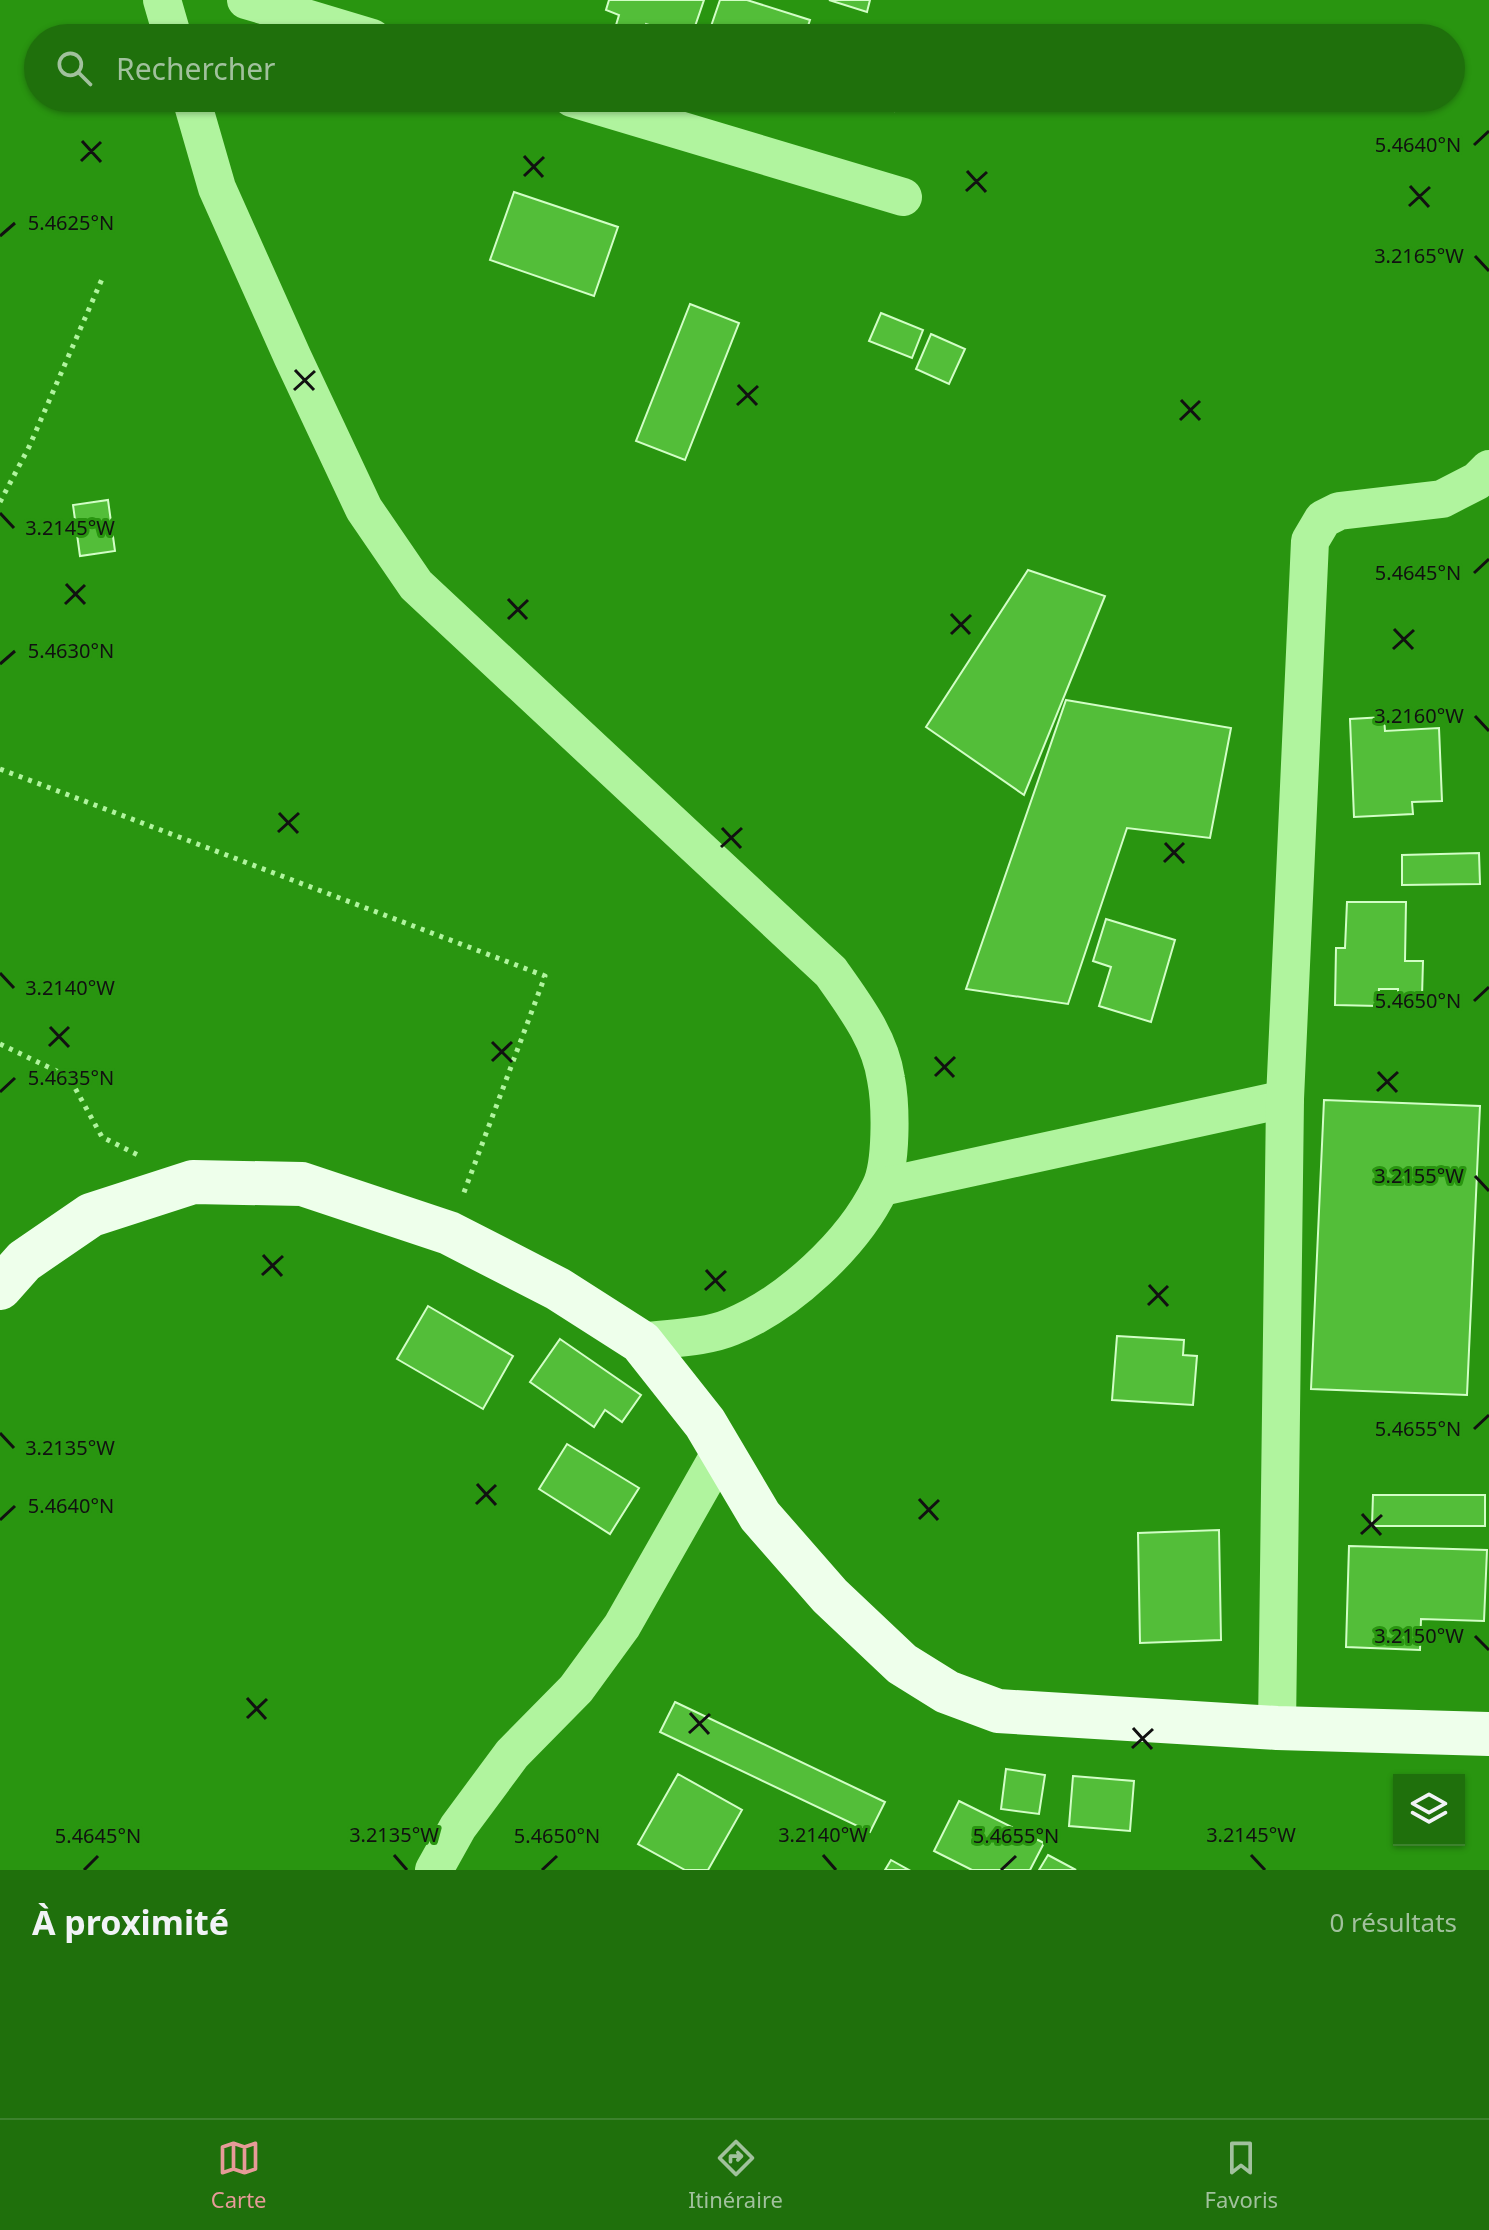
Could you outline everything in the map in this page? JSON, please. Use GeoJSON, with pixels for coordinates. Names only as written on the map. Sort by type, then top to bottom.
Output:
{"type":"FeatureCollection","features":[{"type":"Feature","properties":{"kind":"main road"},"geometry":{"type":"LineString","coordinates":[[0,1288],[24,1261],[91,1215],[193,1182],[302,1184],[449,1233],[558,1289],[641,1342],[705,1423],[760,1516],[830,1596],[902,1664],[947,1692],[998,1711],[1277,1728],[1489,1734]]}},
{"type":"Feature","properties":{"kind":"street"},"geometry":{"type":"LineString","coordinates":[[162,0],[169,24]]}},
{"type":"Feature","properties":{"kind":"street"},"geometry":{"type":"LineString","coordinates":[[246,0],[326,24]]}},
{"type":"Feature","properties":{"kind":"street"},"geometry":{"type":"LineString","coordinates":[[195,112],[217,188],[299,371],[364,509],[416,585],[831,972],[869,1028],[886,1079],[889,1139],[882,1187],[843,1242],[795,1290],[730,1328],[641,1342]]}},
{"type":"Feature","properties":{"kind":"street"},"geometry":{"type":"LineString","coordinates":[[619,112],[903,197]]}},
{"type":"Feature","properties":{"kind":"street"},"geometry":{"type":"LineString","coordinates":[[1277,1728],[1285,1099],[1310,541],[1323,519],[1339,511],[1442,499],[1477,481],[1489,469]]}},
{"type":"Feature","properties":{"kind":"street"},"geometry":{"type":"LineString","coordinates":[[882,1187],[1285,1099]]}},
{"type":"Feature","properties":{"kind":"street"},"geometry":{"type":"LineString","coordinates":[[434,1870],[458,1827],[512,1754],[576,1689],[622,1626],[722,1450]]}},
{"type":"Feature","properties":{"kind":"path"},"geometry":{"type":"LineString","coordinates":[[0,502],[29,447],[102,279]]}},
{"type":"Feature","properties":{"kind":"path"},"geometry":{"type":"LineString","coordinates":[[0,769],[545,976],[449,1233]]}},
{"type":"Feature","properties":{"kind":"path"},"geometry":{"type":"LineString","coordinates":[[0,1044],[69,1077],[102,1137],[193,1182]]}},
{"type":"Feature","properties":{"kind":"building"},"geometry":{"type":"Polygon","coordinates":[[[609,0],[704,0],[696,24],[616,24],[619,15],[606,10],[609,0]]]}},
{"type":"Feature","properties":{"kind":"building"},"geometry":{"type":"Polygon","coordinates":[[[720,0],[747,0],[810,20],[809,24],[712,24],[720,0]]]}},
{"type":"Feature","properties":{"kind":"building"},"geometry":{"type":"Polygon","coordinates":[[[829,0],[870,0],[867,12],[829,0]]]}},
{"type":"Feature","properties":{"kind":"building"},"geometry":{"type":"Polygon","coordinates":[[[514,192],[618,227],[594,296],[490,260],[514,192]]]}},
{"type":"Feature","properties":{"kind":"building"},"geometry":{"type":"Polygon","coordinates":[[[690,304],[739,323],[685,460],[636,441],[690,304]]]}},
{"type":"Feature","properties":{"kind":"building"},"geometry":{"type":"Polygon","coordinates":[[[881,313],[923,330],[912,358],[869,341],[881,313]]]}},
{"type":"Feature","properties":{"kind":"building"},"geometry":{"type":"Polygon","coordinates":[[[931,334],[965,349],[949,384],[916,369],[931,334]]]}},
{"type":"Feature","properties":{"kind":"building"},"geometry":{"type":"Polygon","coordinates":[[[108,500],[115,551],[80,556],[73,505],[108,500]]]}},
{"type":"Feature","properties":{"kind":"building"},"geometry":{"type":"Polygon","coordinates":[[[1028,570],[1105,596],[1024,795],[926,727],[1028,570]]]}},
{"type":"Feature","properties":{"kind":"building"},"geometry":{"type":"Polygon","coordinates":[[[1066,700],[1231,728],[1210,838],[1127,828],[1068,1004],[966,989],[1066,700]]]}},
{"type":"Feature","properties":{"kind":"building"},"geometry":{"type":"Polygon","coordinates":[[[1384,717],[1385,731],[1439,728],[1442,801],[1412,802],[1413,814],[1354,817],[1350,719],[1384,717]]]}},
{"type":"Feature","properties":{"kind":"building"},"geometry":{"type":"Polygon","coordinates":[[[1479,853],[1480,884],[1402,885],[1402,855],[1479,853]]]}},
{"type":"Feature","properties":{"kind":"building"},"geometry":{"type":"Polygon","coordinates":[[[1347,902],[1406,902],[1405,961],[1423,961],[1422,997],[1398,997],[1398,989],[1379,989],[1378,1006],[1335,1005],[1336,948],[1345,948],[1347,902]]]}},
{"type":"Feature","properties":{"kind":"building"},"geometry":{"type":"Polygon","coordinates":[[[1106,919],[1175,940],[1151,1022],[1099,1006],[1111,967],[1093,961],[1106,919]]]}},
{"type":"Feature","properties":{"kind":"building"},"geometry":{"type":"Polygon","coordinates":[[[1324,1100],[1480,1106],[1467,1395],[1311,1389],[1324,1100]]]}},
{"type":"Feature","properties":{"kind":"building"},"geometry":{"type":"Polygon","coordinates":[[[428,1306],[513,1356],[483,1409],[397,1359],[428,1306]]]}},
{"type":"Feature","properties":{"kind":"building"},"geometry":{"type":"Polygon","coordinates":[[[1117,1336],[1184,1340],[1183,1355],[1197,1356],[1193,1405],[1112,1400],[1117,1336]]]}},
{"type":"Feature","properties":{"kind":"building"},"geometry":{"type":"Polygon","coordinates":[[[560,1339],[641,1395],[622,1422],[605,1410],[594,1427],[530,1382],[560,1339]]]}},
{"type":"Feature","properties":{"kind":"building"},"geometry":{"type":"Polygon","coordinates":[[[567,1444],[639,1488],[610,1534],[539,1489],[567,1444]]]}},
{"type":"Feature","properties":{"kind":"building"},"geometry":{"type":"Polygon","coordinates":[[[1373,1495],[1485,1495],[1485,1526],[1372,1526],[1373,1495]]]}},
{"type":"Feature","properties":{"kind":"building"},"geometry":{"type":"Polygon","coordinates":[[[1219,1530],[1221,1640],[1140,1643],[1138,1533],[1219,1530]]]}},
{"type":"Feature","properties":{"kind":"building"},"geometry":{"type":"Polygon","coordinates":[[[1349,1546],[1487,1550],[1484,1621],[1421,1619],[1420,1650],[1346,1647],[1349,1546]]]}},
{"type":"Feature","properties":{"kind":"building"},"geometry":{"type":"Polygon","coordinates":[[[675,1702],[885,1802],[870,1832],[660,1732],[675,1702]]]}},
{"type":"Feature","properties":{"kind":"building"},"geometry":{"type":"Polygon","coordinates":[[[1006,1769],[1045,1775],[1039,1814],[1001,1809],[1006,1769]]]}},
{"type":"Feature","properties":{"kind":"building"},"geometry":{"type":"Polygon","coordinates":[[[678,1774],[742,1810],[708,1870],[685,1870],[638,1844],[678,1774]]]}},
{"type":"Feature","properties":{"kind":"building"},"geometry":{"type":"Polygon","coordinates":[[[1073,1776],[1134,1781],[1130,1831],[1069,1826],[1073,1776]]]}},
{"type":"Feature","properties":{"kind":"building"},"geometry":{"type":"Polygon","coordinates":[[[959,1801],[1044,1843],[1030,1870],[972,1870],[934,1851],[959,1801]]]}},
{"type":"Feature","properties":{"kind":"building"},"geometry":{"type":"Polygon","coordinates":[[[1048,1855],[1076,1870],[1039,1870],[1048,1855]]]}},
{"type":"Feature","properties":{"kind":"building"},"geometry":{"type":"Polygon","coordinates":[[[891,1860],[909,1870],[885,1870],[891,1860]]]}}]}
